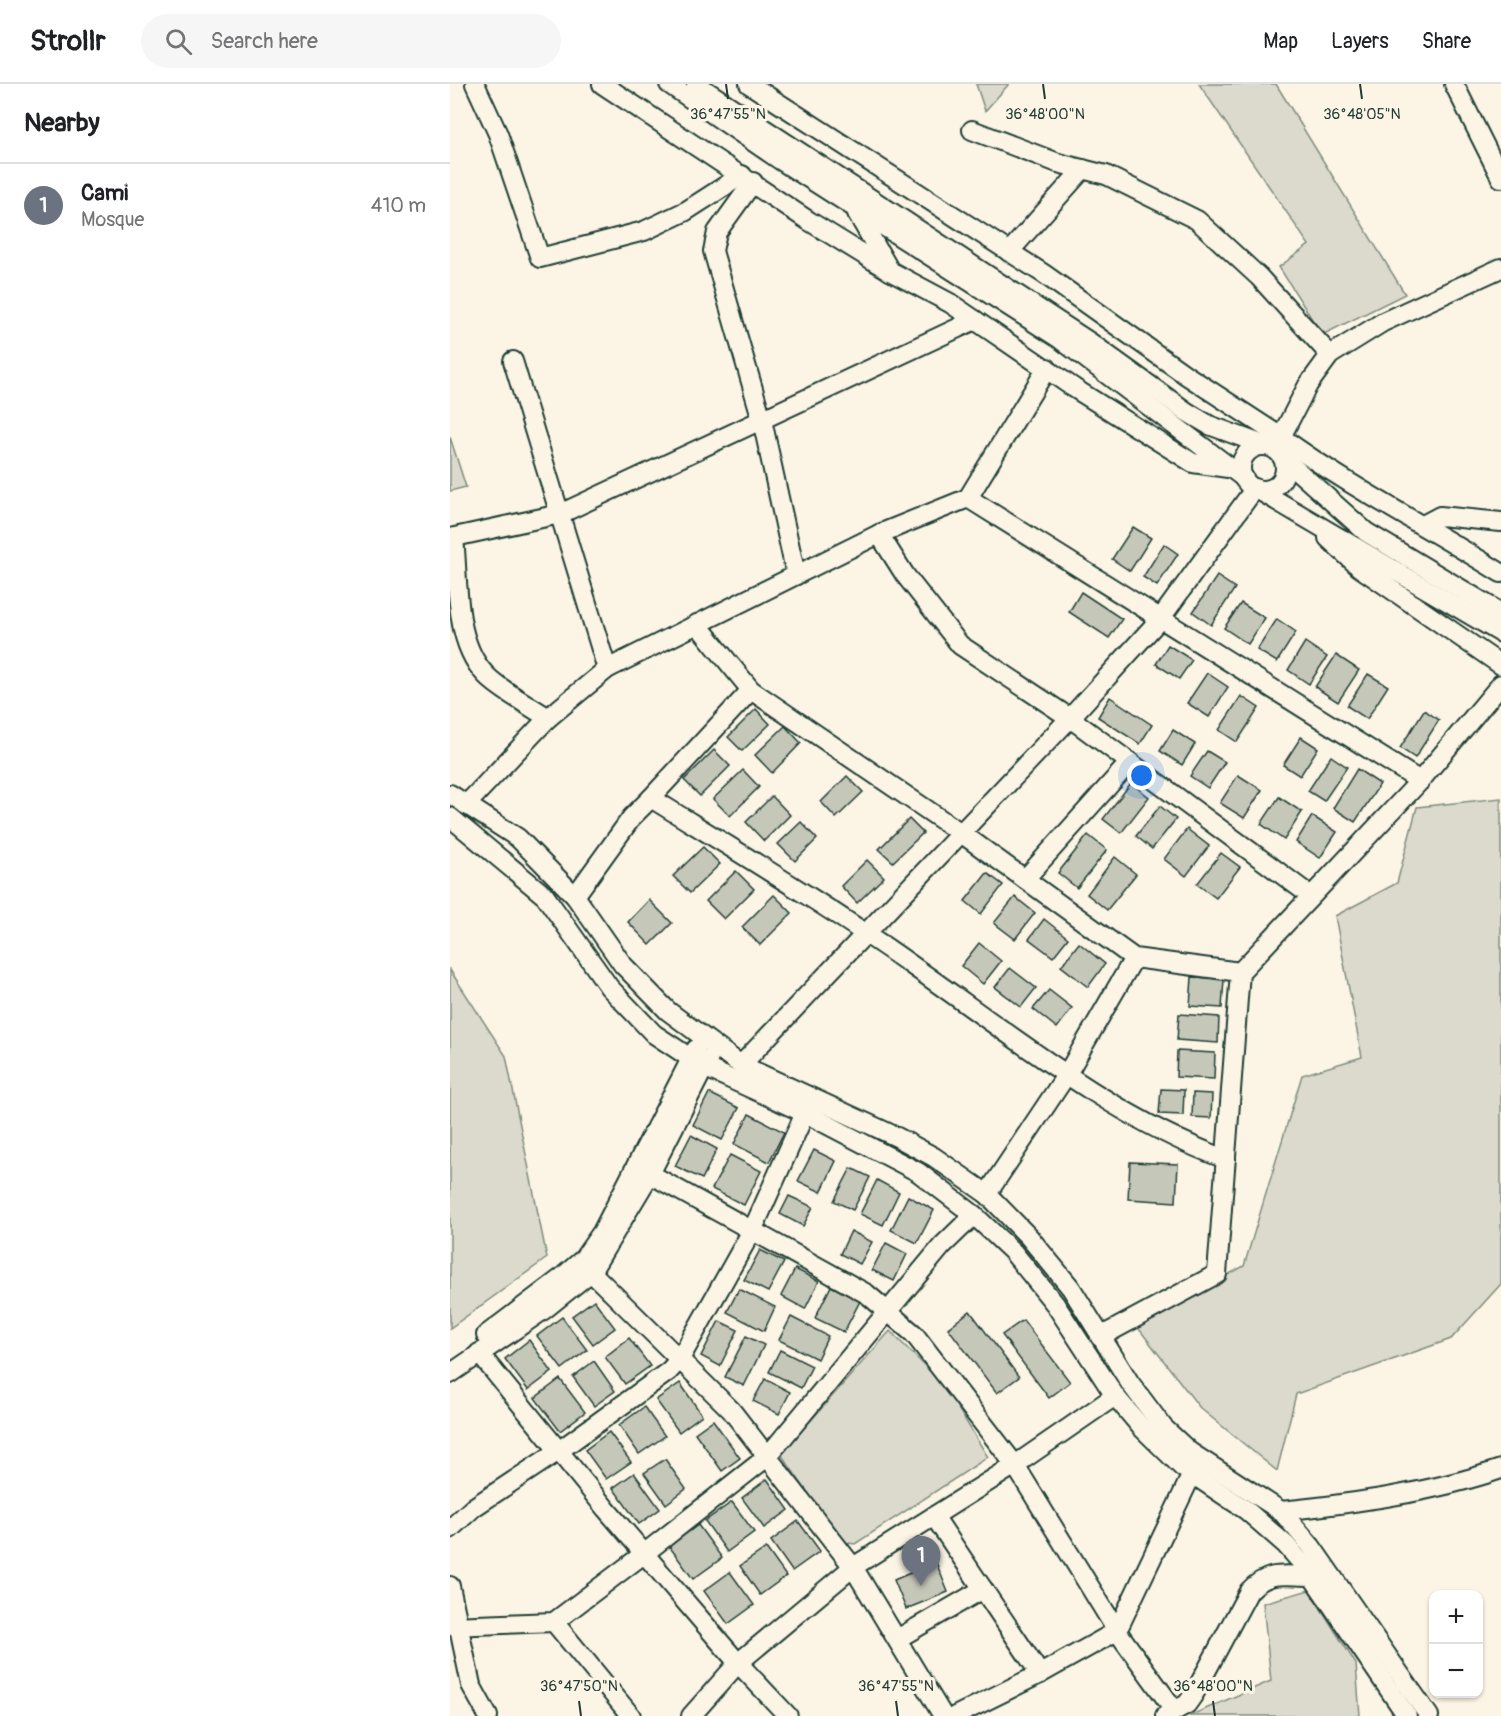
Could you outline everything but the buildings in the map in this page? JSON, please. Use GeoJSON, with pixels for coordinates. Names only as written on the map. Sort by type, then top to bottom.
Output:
{"type":"FeatureCollection","features":[{"type":"Feature","properties":{"kind":"street"},"geometry":{"type":"LineString","coordinates":[[475,84],[498,134],[540,258],[644,231],[748,179]]}},
{"type":"Feature","properties":{"kind":"street"},"geometry":{"type":"LineString","coordinates":[[602,84],[890,271],[975,320],[1074,388],[1193,464],[1270,488],[1282,480],[1285,465],[1275,447]]}},
{"type":"Feature","properties":{"kind":"street"},"geometry":{"type":"LineString","coordinates":[[669,84],[1060,339],[1243,478],[1304,517],[1501,633]]}},
{"type":"Feature","properties":{"kind":"street"},"geometry":{"type":"LineString","coordinates":[[696,84],[1091,343],[1186,412],[1209,425],[1275,447],[1351,485],[1423,525],[1501,573]]}},
{"type":"Feature","properties":{"kind":"street"},"geometry":{"type":"LineString","coordinates":[[749,84],[1009,252],[1186,375],[1275,447],[1366,532],[1501,613]]}},
{"type":"Feature","properties":{"kind":"street"},"geometry":{"type":"LineString","coordinates":[[1454,84],[1501,178]]}},
{"type":"Feature","properties":{"kind":"street"},"geometry":{"type":"LineString","coordinates":[[972,130],[1058,163],[1106,175],[1197,220],[1259,277],[1330,355]]}},
{"type":"Feature","properties":{"kind":"street"},"geometry":{"type":"LineString","coordinates":[[1009,252],[1083,169]]}},
{"type":"Feature","properties":{"kind":"street"},"geometry":{"type":"LineString","coordinates":[[748,179],[717,232],[713,251],[762,420],[796,575]]}},
{"type":"Feature","properties":{"kind":"street"},"geometry":{"type":"LineString","coordinates":[[853,206],[890,271]]}},
{"type":"Feature","properties":{"kind":"street"},"geometry":{"type":"LineString","coordinates":[[1275,447],[1308,385],[1330,355],[1383,322],[1501,268]]}},
{"type":"Feature","properties":{"kind":"street"},"geometry":{"type":"LineString","coordinates":[[548,718],[491,681],[472,656],[462,624],[452,538],[560,514],[975,320]]}},
{"type":"Feature","properties":{"kind":"street"},"geometry":{"type":"LineString","coordinates":[[513,361],[607,669]]}},
{"type":"Feature","properties":{"kind":"street"},"geometry":{"type":"LineString","coordinates":[[466,805],[548,718],[607,669],[879,534],[968,498],[1047,368]]}},
{"type":"Feature","properties":{"kind":"street"},"geometry":{"type":"LineString","coordinates":[[741,1065],[1070,718],[1161,618],[1243,478],[1243,458],[1253,448],[1275,447]]}},
{"type":"Feature","properties":{"kind":"street"},"geometry":{"type":"LineString","coordinates":[[968,498],[1420,781]]}},
{"type":"Feature","properties":{"kind":"street"},"geometry":{"type":"LineString","coordinates":[[1423,525],[1440,516],[1501,522]]}},
{"type":"Feature","properties":{"kind":"street"},"geometry":{"type":"LineString","coordinates":[[1304,517],[1359,567],[1501,665]]}},
{"type":"Feature","properties":{"kind":"street"},"geometry":{"type":"LineString","coordinates":[[879,534],[905,575],[960,645],[1070,718],[1311,896]]}},
{"type":"Feature","properties":{"kind":"street"},"geometry":{"type":"LineString","coordinates":[[697,624],[751,690],[961,833],[1134,958],[1240,972]]}},
{"type":"Feature","properties":{"kind":"street"},"geometry":{"type":"LineString","coordinates":[[1100,1337],[1217,1274],[1240,972],[1420,781],[1501,684]]}},
{"type":"Feature","properties":{"kind":"street"},"geometry":{"type":"LineString","coordinates":[[575,896],[632,817],[751,690]]}},
{"type":"Feature","properties":{"kind":"street"},"geometry":{"type":"LineString","coordinates":[[1025,879],[1130,762]]}},
{"type":"Feature","properties":{"kind":"street"},"geometry":{"type":"LineString","coordinates":[[450,794],[518,838],[575,896],[623,965],[668,1011],[741,1065],[897,1137],[934,1157],[987,1194],[1029,1237],[1071,1288],[1100,1337],[1163,1427],[1190,1452],[1281,1511],[1311,1546],[1429,1716]]}},
{"type":"Feature","properties":{"kind":"street"},"geometry":{"type":"LineString","coordinates":[[651,798],[866,933],[1067,1074],[1184,1144],[1226,1159]]}},
{"type":"Feature","properties":{"kind":"street"},"geometry":{"type":"LineString","coordinates":[[450,818],[545,896],[609,987],[654,1034],[698,1063],[805,1113],[918,1172],[974,1215],[1013,1252],[1055,1304],[1115,1396],[1141,1427],[1192,1474],[1246,1510],[1286,1545],[1311,1576],[1407,1716]]}},
{"type":"Feature","properties":{"kind":"street"},"geometry":{"type":"LineString","coordinates":[[987,1194],[1067,1074],[1134,958]]}},
{"type":"Feature","properties":{"kind":"street"},"geometry":{"type":"LineString","coordinates":[[450,1359],[554,1284],[584,1259],[602,1232],[709,1041]]}},
{"type":"Feature","properties":{"kind":"street"},"geometry":{"type":"LineString","coordinates":[[450,1374],[545,1309],[591,1272],[650,1174],[698,1063]]}},
{"type":"Feature","properties":{"kind":"street"},"geometry":{"type":"LineString","coordinates":[[450,1529],[474,1507],[560,1450],[669,1371],[680,1359],[753,1229],[805,1113]]}},
{"type":"Feature","properties":{"kind":"street"},"geometry":{"type":"LineString","coordinates":[[650,1174],[867,1294],[914,1335],[1015,1465],[1170,1714],[1187,1704],[1194,1694],[1249,1591],[1261,1578],[1311,1576]]}},
{"type":"Feature","properties":{"kind":"street"},"geometry":{"type":"LineString","coordinates":[[454,1626],[554,1622],[767,1457],[942,1246],[974,1215]]}},
{"type":"Feature","properties":{"kind":"street"},"geometry":{"type":"LineString","coordinates":[[591,1272],[731,1410],[853,1567],[943,1716]]}},
{"type":"Feature","properties":{"kind":"street"},"geometry":{"type":"LineString","coordinates":[[480,1353],[738,1663],[788,1716]]}},
{"type":"Feature","properties":{"kind":"street"},"geometry":{"type":"LineString","coordinates":[[691,1716],[738,1663],[853,1567],[1015,1465],[1115,1396]]}},
{"type":"Feature","properties":{"kind":"street"},"geometry":{"type":"LineString","coordinates":[[1281,1511],[1350,1503],[1463,1482],[1501,1469]]}},
{"type":"Feature","properties":{"kind":"street"},"geometry":{"type":"LineString","coordinates":[[955,1716],[1040,1674],[1118,1631],[1192,1474]]}},
{"type":"Feature","properties":{"kind":"street"},"geometry":{"type":"LineString","coordinates":[[934,1516],[1040,1674]]}},
{"type":"Feature","properties":{"kind":"street"},"geometry":{"type":"LineString","coordinates":[[450,1586],[454,1626],[471,1685],[488,1716]]}},
{"type":"Feature","properties":{"kind":"street"},"geometry":{"type":"LineString","coordinates":[[897,1639],[983,1589]]}},
{"type":"Feature","properties":{"kind":"street"},"geometry":{"type":"LineString","coordinates":[[554,1622],[631,1716]]}},
{"type":"Feature","properties":{"kind":"shaded area"},"geometry":{"type":"Polygon","coordinates":[[[976,84],[1009,84],[985,111],[976,84]]]}},
{"type":"Feature","properties":{"kind":"shaded area"},"geometry":{"type":"Polygon","coordinates":[[[1199,84],[1276,84],[1405,294],[1322,335],[1279,267],[1309,245],[1199,84]]]}},
{"type":"Feature","properties":{"kind":"shaded area"},"geometry":{"type":"Polygon","coordinates":[[[450,437],[466,487],[450,491],[450,437]]]}},
{"type":"Feature","properties":{"kind":"shaded area"},"geometry":{"type":"Polygon","coordinates":[[[1501,798],[1501,1284],[1451,1339],[1296,1394],[1277,1471],[1200,1408],[1136,1325],[1244,1266],[1302,1075],[1362,1057],[1335,916],[1397,883],[1417,807],[1501,798]]]}},
{"type":"Feature","properties":{"kind":"shaded area"},"geometry":{"type":"Polygon","coordinates":[[[450,970],[506,1056],[547,1258],[450,1328],[450,970]]]}},
{"type":"Feature","properties":{"kind":"shaded area"},"geometry":{"type":"Polygon","coordinates":[[[890,1331],[943,1384],[988,1457],[855,1544],[842,1542],[781,1454],[890,1331]]]}},
{"type":"Feature","properties":{"kind":"shaded area"},"geometry":{"type":"Polygon","coordinates":[[[1309,1590],[1356,1664],[1360,1716],[1189,1716],[1271,1681],[1263,1603],[1309,1590]]]}},
{"type":"Feature","properties":{"kind":"place","name":"Cami"},"geometry":{"type":"Point","coordinates":[921,1586]}}]}
